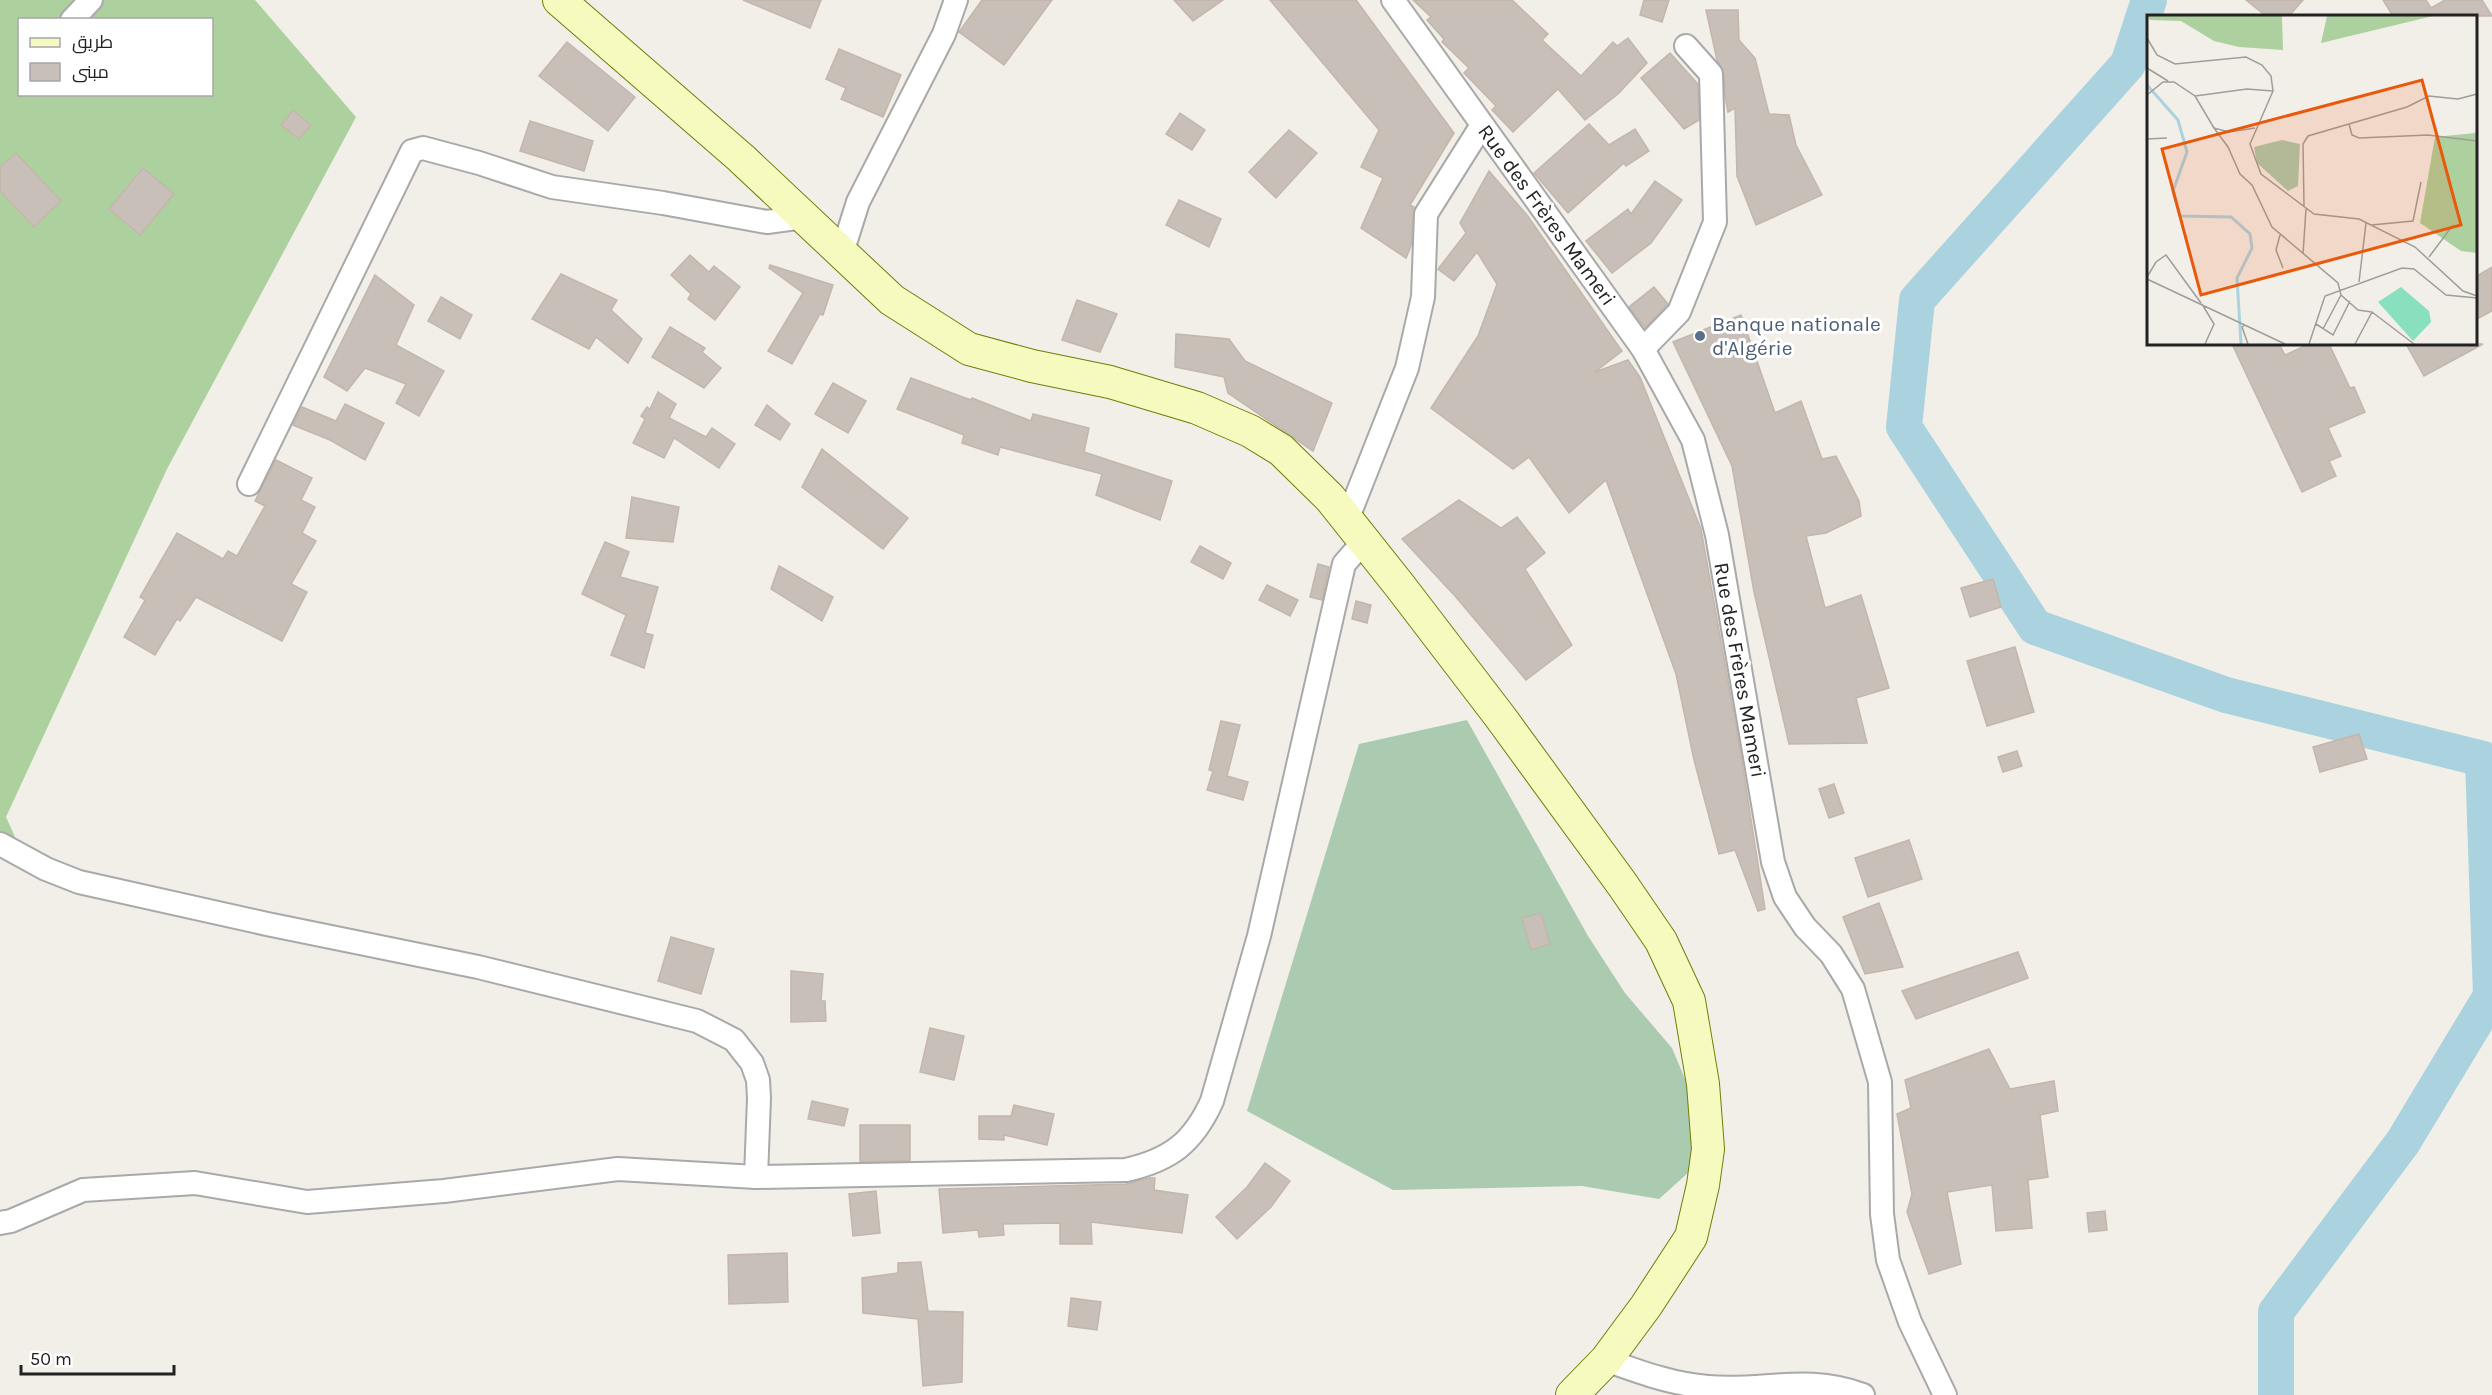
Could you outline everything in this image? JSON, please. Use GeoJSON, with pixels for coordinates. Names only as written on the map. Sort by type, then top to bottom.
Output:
{"type":"FeatureCollection","features":[{"type":"Feature","properties":{"kind":"main road"},"geometry":{"type":"LineString","coordinates":[[559,0],[741,158],[892,300],[969,349],[1032,366],[1110,382],[1197,408],[1250,431],[1281,450],[1330,498],[1356,530],[1501,718],[1622,884],[1661,941],[1689,1001],[1703,1084],[1708,1149],[1703,1185],[1691,1237],[1646,1306],[1606,1360],[1572,1395]]}},
{"type":"Feature","properties":{"kind":"street"},"geometry":{"type":"LineString","coordinates":[[74,18],[91,0]]}},
{"type":"Feature","properties":{"kind":"street"},"geometry":{"type":"LineString","coordinates":[[842,253],[858,202],[944,34],[956,0]]}},
{"type":"Feature","properties":{"kind":"street","name":"Rue des Frères Mameri"},"geometry":{"type":"LineString","coordinates":[[1393,0],[1643,349],[1693,440],[1717,536],[1773,862],[1785,897],[1805,927],[1831,954],[1853,989],[1880,1082],[1881,1214],[1888,1260],[1910,1322],[1946,1395]]}},
{"type":"Feature","properties":{"kind":"street"},"geometry":{"type":"LineString","coordinates":[[1643,349],[1679,312],[1715,222],[1711,74],[1686,46]]}},
{"type":"Feature","properties":{"kind":"street"},"geometry":{"type":"LineString","coordinates":[[0,1223],[11,1221],[83,1190],[195,1183],[307,1202],[444,1191],[618,1169],[756,1177],[1126,1170],[1149,1165],[1169,1155],[1188,1140],[1202,1122],[1212,1101],[1259,936],[1344,564],[1407,368],[1423,297],[1426,214],[1482,125]]}},
{"type":"Feature","properties":{"kind":"street"},"geometry":{"type":"LineString","coordinates":[[249,484],[412,151],[423,148],[479,163],[552,187],[663,203],[767,222],[804,217]]}},
{"type":"Feature","properties":{"kind":"street"},"geometry":{"type":"LineString","coordinates":[[0,844],[46,869],[79,882],[267,924],[478,967],[697,1021],[734,1040],[752,1063],[758,1080],[759,1098],[756,1177]]}},
{"type":"Feature","properties":{"kind":"street"},"geometry":{"type":"LineString","coordinates":[[1606,1360],[1668,1382],[1710,1388],[1806,1383],[1845,1388],[1863,1395]]}},
{"type":"Feature","properties":{"kind":"green space"},"geometry":{"type":"Polygon","coordinates":[[[0,0],[255,0],[356,117],[167,469],[6,817],[21,850],[0,847],[0,0]]]}},
{"type":"Feature","properties":{"kind":"green space"},"geometry":{"type":"Polygon","coordinates":[[[1467,720],[1588,936],[1625,993],[1672,1048],[1696,1105],[1689,1172],[1659,1199],[1582,1186],[1393,1190],[1247,1111],[1359,744],[1467,720]]]}},
{"type":"Feature","properties":{"kind":"building"},"geometry":{"type":"Polygon","coordinates":[[[743,0],[821,0],[810,28],[743,0]]]}},
{"type":"Feature","properties":{"kind":"building"},"geometry":{"type":"Polygon","coordinates":[[[982,0],[1052,0],[1004,65],[959,32],[982,0]]]}},
{"type":"Feature","properties":{"kind":"building"},"geometry":{"type":"Polygon","coordinates":[[[1174,0],[1223,0],[1193,21],[1174,0]]]}},
{"type":"Feature","properties":{"kind":"building"},"geometry":{"type":"Polygon","coordinates":[[[1270,0],[1356,0],[1454,133],[1410,205],[1414,207],[1411,246],[1406,258],[1361,228],[1383,178],[1361,167],[1379,130],[1270,0]]]}},
{"type":"Feature","properties":{"kind":"building"},"geometry":{"type":"Polygon","coordinates":[[[1413,0],[1512,0],[1548,34],[1542,40],[1581,76],[1613,42],[1617,46],[1628,38],[1647,63],[1618,94],[1585,120],[1558,89],[1513,132],[1492,110],[1496,106],[1464,73],[1469,68],[1442,42],[1444,39],[1427,20],[1431,17],[1413,0]]]}},
{"type":"Feature","properties":{"kind":"building"},"geometry":{"type":"Polygon","coordinates":[[[1644,0],[1669,0],[1662,22],[1640,15],[1644,0]]]}},
{"type":"Feature","properties":{"kind":"building"},"geometry":{"type":"Polygon","coordinates":[[[2246,0],[2303,0],[2290,15],[2265,15],[2246,0]]]}},
{"type":"Feature","properties":{"kind":"building"},"geometry":{"type":"Polygon","coordinates":[[[2383,0],[2426,0],[2431,8],[2445,0],[2482,0],[2492,16],[2477,15],[2392,15],[2383,0]]]}},
{"type":"Feature","properties":{"kind":"building"},"geometry":{"type":"Polygon","coordinates":[[[1706,10],[1738,10],[1739,40],[1755,58],[1769,114],[1789,115],[1796,145],[1822,195],[1756,225],[1737,176],[1735,108],[1728,112],[1724,73],[1717,60],[1706,10]]]}},
{"type":"Feature","properties":{"kind":"building"},"geometry":{"type":"Polygon","coordinates":[[[567,42],[635,97],[608,131],[539,76],[567,42]]]}},
{"type":"Feature","properties":{"kind":"building"},"geometry":{"type":"Polygon","coordinates":[[[839,49],[901,75],[883,117],[841,99],[846,88],[826,79],[839,49]]]}},
{"type":"Feature","properties":{"kind":"building"},"geometry":{"type":"Polygon","coordinates":[[[1670,53],[1698,84],[1699,120],[1684,129],[1641,78],[1670,53]]]}},
{"type":"Feature","properties":{"kind":"building"},"geometry":{"type":"Polygon","coordinates":[[[293,110],[311,125],[299,139],[281,125],[293,110]]]}},
{"type":"Feature","properties":{"kind":"building"},"geometry":{"type":"Polygon","coordinates":[[[1180,113],[1205,130],[1192,150],[1166,134],[1180,113]]]}},
{"type":"Feature","properties":{"kind":"building"},"geometry":{"type":"Polygon","coordinates":[[[530,121],[593,141],[584,171],[520,151],[530,121]]]}},
{"type":"Feature","properties":{"kind":"building"},"geometry":{"type":"Polygon","coordinates":[[[1589,124],[1609,145],[1635,129],[1649,151],[1626,166],[1624,163],[1568,213],[1534,173],[1589,124]]]}},
{"type":"Feature","properties":{"kind":"building"},"geometry":{"type":"Polygon","coordinates":[[[1289,130],[1317,153],[1276,198],[1249,172],[1289,130]]]}},
{"type":"Feature","properties":{"kind":"building"},"geometry":{"type":"Polygon","coordinates":[[[16,153],[61,201],[34,227],[0,191],[0,167],[16,153]]]}},
{"type":"Feature","properties":{"kind":"building"},"geometry":{"type":"Polygon","coordinates":[[[143,168],[174,194],[140,235],[109,209],[143,168]]]}},
{"type":"Feature","properties":{"kind":"building"},"geometry":{"type":"Polygon","coordinates":[[[1489,171],[1527,215],[1622,351],[1595,372],[1628,360],[1640,377],[1701,529],[1740,749],[1765,909],[1758,911],[1735,850],[1719,854],[1694,760],[1676,674],[1606,480],[1569,513],[1529,457],[1513,469],[1431,408],[1478,336],[1497,284],[1477,252],[1454,281],[1438,269],[1466,233],[1460,223],[1489,171]]]}},
{"type":"Feature","properties":{"kind":"building"},"geometry":{"type":"Polygon","coordinates":[[[1655,181],[1682,200],[1651,243],[1612,273],[1586,241],[1628,209],[1631,214],[1655,181]]]}},
{"type":"Feature","properties":{"kind":"building"},"geometry":{"type":"Polygon","coordinates":[[[1179,200],[1221,219],[1209,247],[1166,225],[1179,200]]]}},
{"type":"Feature","properties":{"kind":"building"},"geometry":{"type":"Polygon","coordinates":[[[690,255],[709,272],[714,266],[740,287],[715,320],[688,299],[691,294],[671,275],[690,255]]]}},
{"type":"Feature","properties":{"kind":"building"},"geometry":{"type":"Polygon","coordinates":[[[770,265],[833,285],[823,315],[820,314],[792,364],[768,351],[803,293],[769,268],[770,265]]]}},
{"type":"Feature","properties":{"kind":"building"},"geometry":{"type":"Polygon","coordinates":[[[2492,267],[2492,311],[2477,319],[2477,276],[2492,267]]]}},
{"type":"Feature","properties":{"kind":"building"},"geometry":{"type":"Polygon","coordinates":[[[561,274],[617,300],[611,310],[642,339],[628,363],[596,337],[589,349],[532,319],[561,274]]]}},
{"type":"Feature","properties":{"kind":"building"},"geometry":{"type":"Polygon","coordinates":[[[375,275],[414,305],[396,345],[444,371],[419,416],[396,403],[406,384],[365,368],[347,391],[324,377],[375,275]]]}},
{"type":"Feature","properties":{"kind":"building"},"geometry":{"type":"Polygon","coordinates":[[[1654,287],[1668,304],[1645,328],[1629,307],[1654,287]]]}},
{"type":"Feature","properties":{"kind":"building"},"geometry":{"type":"Polygon","coordinates":[[[441,297],[472,315],[460,339],[428,321],[441,297]]]}},
{"type":"Feature","properties":{"kind":"building"},"geometry":{"type":"Polygon","coordinates":[[[1077,300],[1117,314],[1100,352],[1062,340],[1077,300]]]}},
{"type":"Feature","properties":{"kind":"building"},"geometry":{"type":"Polygon","coordinates":[[[1741,315],[1775,413],[1801,401],[1822,459],[1836,456],[1859,501],[1861,516],[1826,533],[1806,536],[1825,608],[1861,595],[1889,688],[1856,698],[1867,743],[1789,744],[1754,592],[1732,466],[1673,342],[1741,315]]]}},
{"type":"Feature","properties":{"kind":"building"},"geometry":{"type":"Polygon","coordinates":[[[670,327],[705,348],[702,352],[721,368],[704,388],[652,357],[670,327]]]}},
{"type":"Feature","properties":{"kind":"building"},"geometry":{"type":"Polygon","coordinates":[[[1176,334],[1229,339],[1245,361],[1332,403],[1313,451],[1228,393],[1224,377],[1175,367],[1176,334]]]}},
{"type":"Feature","properties":{"kind":"building"},"geometry":{"type":"Polygon","coordinates":[[[2483,344],[2424,376],[2407,345],[2483,344]]]}},
{"type":"Feature","properties":{"kind":"building"},"geometry":{"type":"Polygon","coordinates":[[[2232,345],[2280,345],[2285,355],[2307,345],[2329,345],[2350,388],[2354,387],[2365,412],[2328,428],[2341,456],[2329,461],[2336,476],[2302,492],[2232,345]]]}},
{"type":"Feature","properties":{"kind":"building"},"geometry":{"type":"Polygon","coordinates":[[[911,378],[1031,421],[1033,414],[1089,428],[1084,452],[1172,481],[1160,520],[1096,495],[1102,474],[1000,447],[998,455],[962,443],[964,435],[897,409],[911,378]]]}},
{"type":"Feature","properties":{"kind":"building"},"geometry":{"type":"Polygon","coordinates":[[[833,383],[866,401],[848,433],[815,414],[833,383]]]}},
{"type":"Feature","properties":{"kind":"building"},"geometry":{"type":"Polygon","coordinates":[[[658,392],[676,404],[669,418],[706,437],[712,428],[735,444],[719,468],[674,438],[664,458],[633,443],[645,419],[641,416],[647,407],[650,409],[658,392]]]}},
{"type":"Feature","properties":{"kind":"building"},"geometry":{"type":"Polygon","coordinates":[[[345,404],[384,423],[365,460],[330,440],[293,425],[302,407],[336,421],[345,404]]]}},
{"type":"Feature","properties":{"kind":"building"},"geometry":{"type":"Polygon","coordinates":[[[767,405],[790,424],[780,440],[755,425],[767,405]]]}},
{"type":"Feature","properties":{"kind":"building"},"geometry":{"type":"Polygon","coordinates":[[[822,449],[908,518],[883,549],[802,487],[822,449]]]}},
{"type":"Feature","properties":{"kind":"building"},"geometry":{"type":"Polygon","coordinates":[[[276,460],[312,478],[301,500],[315,507],[302,533],[316,541],[291,584],[307,592],[282,641],[196,597],[180,621],[177,619],[155,655],[124,637],[145,600],[140,597],[177,533],[223,559],[228,551],[237,556],[265,506],[255,501],[276,460]]]}},
{"type":"Feature","properties":{"kind":"building"},"geometry":{"type":"Polygon","coordinates":[[[632,497],[679,507],[673,542],[626,538],[632,497]]]}},
{"type":"Feature","properties":{"kind":"building"},"geometry":{"type":"Polygon","coordinates":[[[1459,500],[1501,528],[1517,517],[1545,553],[1525,569],[1572,645],[1526,680],[1455,596],[1402,539],[1459,500]]]}},
{"type":"Feature","properties":{"kind":"building"},"geometry":{"type":"Polygon","coordinates":[[[605,542],[629,552],[620,577],[658,587],[645,633],[653,635],[644,668],[611,655],[626,615],[582,594],[605,542]]]}},
{"type":"Feature","properties":{"kind":"building"},"geometry":{"type":"Polygon","coordinates":[[[1200,546],[1231,563],[1223,579],[1191,562],[1200,546]]]}},
{"type":"Feature","properties":{"kind":"building"},"geometry":{"type":"Polygon","coordinates":[[[1318,564],[1329,567],[1322,600],[1310,597],[1318,564]]]}},
{"type":"Feature","properties":{"kind":"building"},"geometry":{"type":"Polygon","coordinates":[[[779,566],[833,597],[822,621],[771,589],[779,566]]]}},
{"type":"Feature","properties":{"kind":"building"},"geometry":{"type":"Polygon","coordinates":[[[1993,579],[2001,607],[1970,617],[1961,588],[1993,579]]]}},
{"type":"Feature","properties":{"kind":"building"},"geometry":{"type":"Polygon","coordinates":[[[1267,585],[1298,600],[1290,616],[1259,600],[1267,585]]]}},
{"type":"Feature","properties":{"kind":"building"},"geometry":{"type":"Polygon","coordinates":[[[1356,601],[1371,605],[1367,623],[1352,619],[1356,601]]]}},
{"type":"Feature","properties":{"kind":"building"},"geometry":{"type":"Polygon","coordinates":[[[2015,647],[2034,712],[1987,726],[1967,661],[2015,647]]]}},
{"type":"Feature","properties":{"kind":"building"},"geometry":{"type":"Polygon","coordinates":[[[1221,721],[1240,725],[1227,776],[1248,782],[1243,800],[1207,790],[1213,771],[1209,770],[1221,721]]]}},
{"type":"Feature","properties":{"kind":"building"},"geometry":{"type":"Polygon","coordinates":[[[2359,734],[2367,759],[2320,772],[2313,747],[2359,734]]]}},
{"type":"Feature","properties":{"kind":"building"},"geometry":{"type":"Polygon","coordinates":[[[2017,751],[2022,766],[2003,772],[1998,757],[2017,751]]]}},
{"type":"Feature","properties":{"kind":"building"},"geometry":{"type":"Polygon","coordinates":[[[1834,784],[1844,813],[1829,818],[1819,789],[1834,784]]]}},
{"type":"Feature","properties":{"kind":"building"},"geometry":{"type":"Polygon","coordinates":[[[1909,840],[1922,879],[1868,897],[1855,858],[1909,840]]]}},
{"type":"Feature","properties":{"kind":"building"},"geometry":{"type":"Polygon","coordinates":[[[1879,903],[1903,967],[1865,974],[1843,917],[1879,903]]]}},
{"type":"Feature","properties":{"kind":"building"},"geometry":{"type":"Polygon","coordinates":[[[1541,913],[1550,944],[1531,950],[1522,918],[1541,913]]]}},
{"type":"Feature","properties":{"kind":"building"},"geometry":{"type":"Polygon","coordinates":[[[671,937],[714,949],[701,994],[658,981],[671,937]]]}},
{"type":"Feature","properties":{"kind":"building"},"geometry":{"type":"Polygon","coordinates":[[[2018,952],[2028,978],[1916,1019],[1902,991],[2018,952]]]}},
{"type":"Feature","properties":{"kind":"building"},"geometry":{"type":"Polygon","coordinates":[[[791,971],[823,974],[821,1001],[825,1001],[826,1021],[791,1022],[791,971]]]}},
{"type":"Feature","properties":{"kind":"building"},"geometry":{"type":"Polygon","coordinates":[[[930,1028],[964,1036],[954,1080],[920,1072],[930,1028]]]}},
{"type":"Feature","properties":{"kind":"building"},"geometry":{"type":"Polygon","coordinates":[[[1989,1049],[2010,1089],[2054,1081],[2058,1111],[2040,1115],[2048,1177],[2028,1180],[2032,1228],[1996,1231],[1992,1185],[1947,1192],[1961,1264],[1929,1274],[1907,1212],[1912,1194],[1897,1114],[1911,1108],[1905,1080],[1989,1049]]]}},
{"type":"Feature","properties":{"kind":"building"},"geometry":{"type":"Polygon","coordinates":[[[812,1101],[848,1109],[844,1126],[808,1119],[812,1101]]]}},
{"type":"Feature","properties":{"kind":"building"},"geometry":{"type":"Polygon","coordinates":[[[1014,1105],[1054,1114],[1047,1145],[1004,1135],[1004,1140],[979,1139],[979,1116],[1011,1116],[1014,1105]]]}},
{"type":"Feature","properties":{"kind":"building"},"geometry":{"type":"Polygon","coordinates":[[[860,1125],[910,1125],[910,1161],[860,1162],[860,1125]]]}},
{"type":"Feature","properties":{"kind":"building"},"geometry":{"type":"Polygon","coordinates":[[[1265,1163],[1290,1181],[1271,1207],[1237,1239],[1216,1217],[1247,1187],[1265,1163]]]}},
{"type":"Feature","properties":{"kind":"building"},"geometry":{"type":"Polygon","coordinates":[[[1155,1178],[1154,1190],[1188,1195],[1182,1233],[1091,1222],[1092,1244],[1060,1244],[1060,1223],[1003,1224],[1004,1235],[979,1237],[978,1230],[943,1233],[939,1189],[1126,1184],[1155,1178]]]}},
{"type":"Feature","properties":{"kind":"building"},"geometry":{"type":"Polygon","coordinates":[[[876,1191],[880,1233],[853,1236],[849,1194],[876,1191]]]}},
{"type":"Feature","properties":{"kind":"building"},"geometry":{"type":"Polygon","coordinates":[[[2105,1211],[2107,1230],[2089,1232],[2087,1213],[2105,1211]]]}},
{"type":"Feature","properties":{"kind":"building"},"geometry":{"type":"Polygon","coordinates":[[[787,1253],[788,1302],[729,1304],[728,1255],[787,1253]]]}},
{"type":"Feature","properties":{"kind":"building"},"geometry":{"type":"Polygon","coordinates":[[[921,1262],[928,1311],[963,1312],[962,1382],[923,1386],[918,1319],[863,1313],[862,1278],[898,1273],[898,1263],[921,1262]]]}},
{"type":"Feature","properties":{"kind":"building"},"geometry":{"type":"Polygon","coordinates":[[[1071,1298],[1101,1302],[1097,1330],[1068,1326],[1071,1298]]]}},
{"type":"Feature","properties":{"kind":"waterway"},"geometry":{"type":"LineString","coordinates":[[2149,0],[2128,64],[1917,300],[1904,427],[2035,627],[2226,695],[2483,759],[2491,996],[2403,1142],[2276,1312],[2276,1395]]}},
{"type":"Feature","properties":{"kind":"place","name":"Banque nationale d'Algérie"},"geometry":{"type":"Point","coordinates":[1700,336]}}]}
